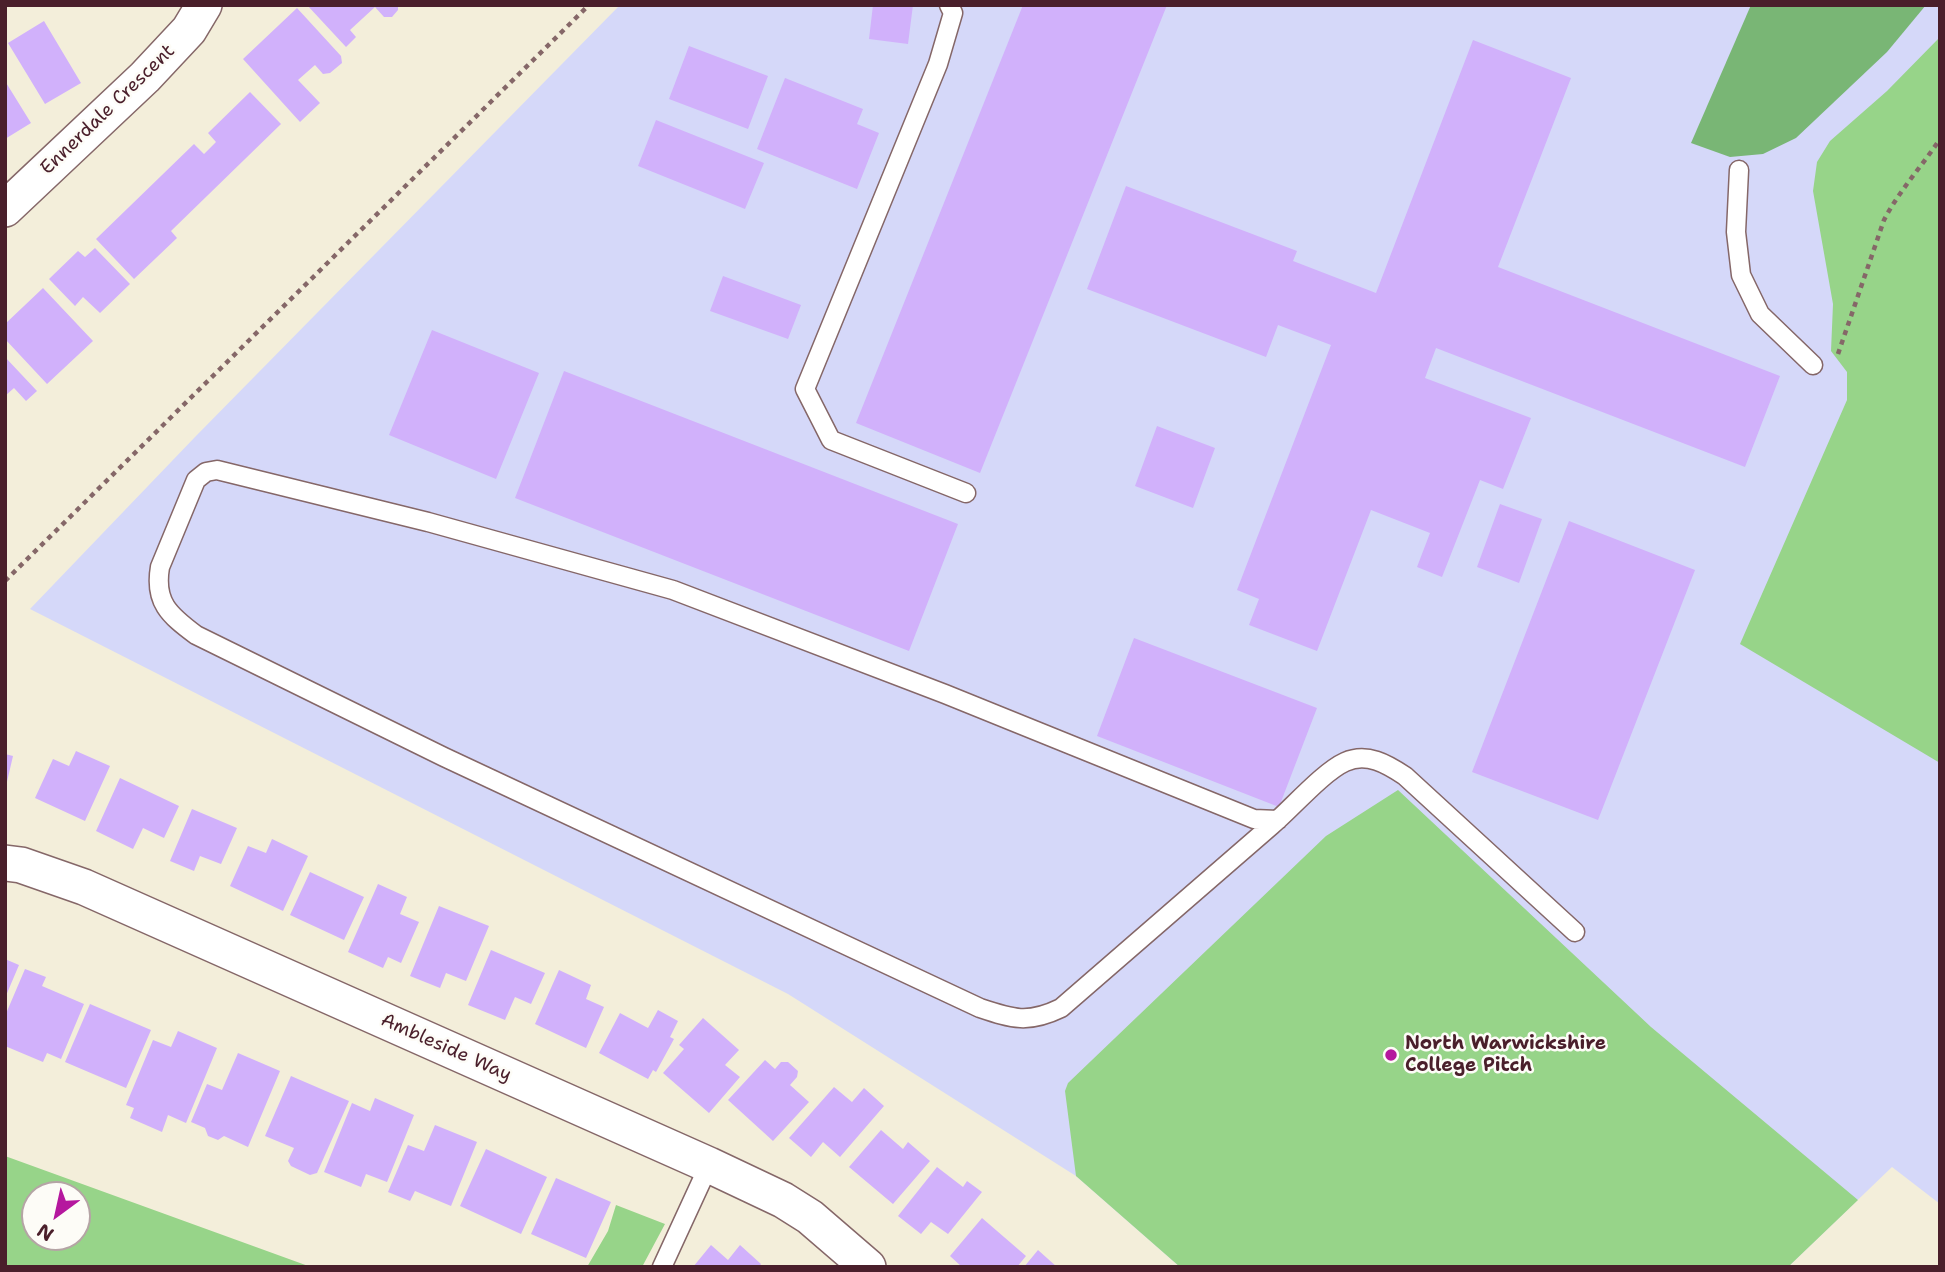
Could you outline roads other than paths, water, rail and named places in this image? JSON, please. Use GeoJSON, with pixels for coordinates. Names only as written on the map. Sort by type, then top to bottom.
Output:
{"type":"FeatureCollection","features":[{"type":"Feature","properties":{"kind":"street","name":"Ennerdale Crescent"},"geometry":{"type":"LineString","coordinates":[[5,209],[145,77],[189,30],[204,5]]}},
{"type":"Feature","properties":{"kind":"street","name":"Ambleside Way"},"geometry":{"type":"LineString","coordinates":[[5,863],[21,865],[84,887],[783,1200],[810,1217],[868,1267]]}},
{"type":"Feature","properties":{"kind":"lane"},"geometry":{"type":"LineString","coordinates":[[949,5],[953,13],[938,64],[805,389],[831,440],[966,493]]}},
{"type":"Feature","properties":{"kind":"lane"},"geometry":{"type":"LineString","coordinates":[[1738,170],[1735,232],[1741,275],[1760,314],[1813,365]]}},
{"type":"Feature","properties":{"kind":"lane"},"geometry":{"type":"LineString","coordinates":[[1278,820],[1254,819],[945,694],[673,590],[428,522],[217,470],[206,472],[196,480],[160,566],[160,597],[166,609],[196,635],[444,757],[980,1008],[1008,1017],[1034,1018],[1061,1008],[1278,820],[1331,771],[1344,762],[1359,758],[1381,761],[1405,776],[1575,932]]}},
{"type":"Feature","properties":{"kind":"lane"},"geometry":{"type":"LineString","coordinates":[[662,1267],[709,1166]]}},
{"type":"Feature","properties":{"kind":"place","name":"North Warwickshire College Pitch"},"geometry":{"type":"Point","coordinates":[1391,1055]}}]}
